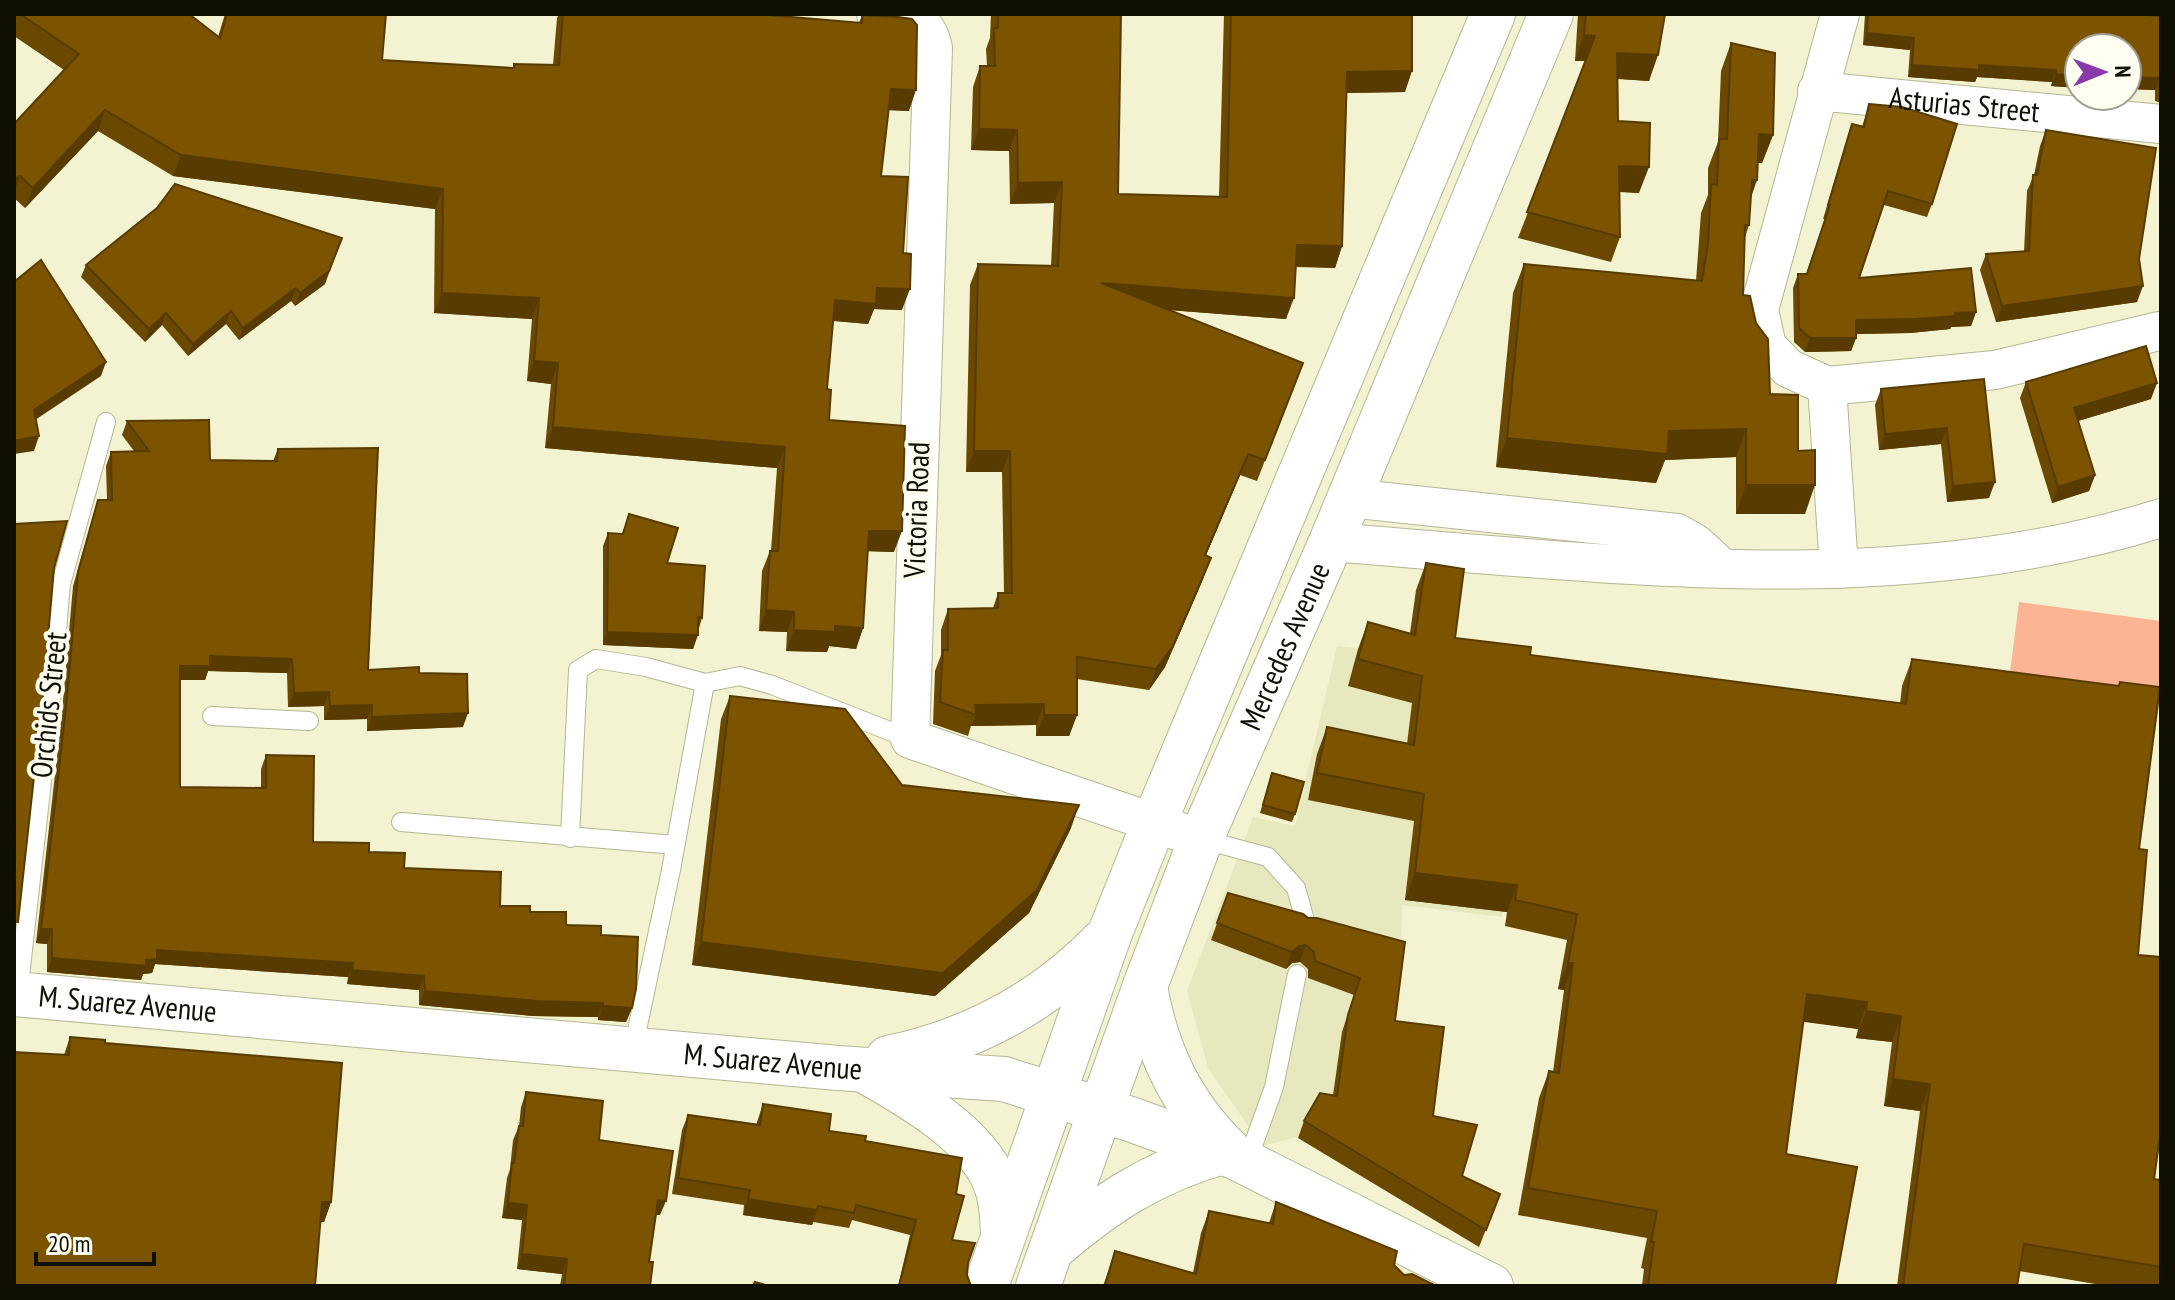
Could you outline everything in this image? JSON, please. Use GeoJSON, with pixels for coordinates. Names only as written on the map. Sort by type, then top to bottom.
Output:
{"type":"FeatureCollection","features":[{"type":"Feature","properties":{"kind":"main road","name":"Mercedes Avenue"},"geometry":{"type":"LineString","coordinates":[[986,1286],[1110,933],[1493,14]]}},
{"type":"Feature","properties":{"kind":"main road","name":"Mercedes Avenue"},"geometry":{"type":"LineString","coordinates":[[1044,1268],[1201,839],[1331,542],[1551,14]]}},
{"type":"Feature","properties":{"kind":"main road"},"geometry":{"type":"LineString","coordinates":[[851,1069],[918,1052],[989,1026],[1055,985],[1110,933]]}},
{"type":"Feature","properties":{"kind":"main road"},"geometry":{"type":"LineString","coordinates":[[1145,986],[1158,1044],[1178,1089],[1208,1129],[1235,1157]]}},
{"type":"Feature","properties":{"kind":"main road","name":"M. Suarez Avenue"},"geometry":{"type":"LineString","coordinates":[[16,994],[851,1069],[1004,1079],[1101,1109],[1235,1157],[1410,1253],[1491,1286]]}},
{"type":"Feature","properties":{"kind":"main road"},"geometry":{"type":"LineString","coordinates":[[851,1069],[935,1116],[975,1151],[995,1182],[1001,1203],[1003,1238]]}},
{"type":"Feature","properties":{"kind":"main road"},"geometry":{"type":"LineString","coordinates":[[1044,1268],[1127,1191],[1181,1165],[1235,1157]]}},
{"type":"Feature","properties":{"kind":"street","name":"Victoria Road"},"geometry":{"type":"LineString","coordinates":[[876,14],[913,18],[924,25],[933,48],[910,739]]}},
{"type":"Feature","properties":{"kind":"street"},"geometry":{"type":"LineString","coordinates":[[1840,14],[1759,310],[1767,346],[1788,368],[1827,386],[1995,370],[2160,328]]}},
{"type":"Feature","properties":{"kind":"street","name":"Asturias Street"},"geometry":{"type":"LineString","coordinates":[[1817,91],[2161,124]]}},
{"type":"Feature","properties":{"kind":"street"},"geometry":{"type":"LineString","coordinates":[[1827,386],[1839,569]]}},
{"type":"Feature","properties":{"kind":"street"},"geometry":{"type":"LineString","coordinates":[[1349,498],[1585,542]]}},
{"type":"Feature","properties":{"kind":"street"},"geometry":{"type":"LineString","coordinates":[[1331,542],[1585,542],[1677,533],[1696,544],[1721,567],[1839,569],[1976,559],[2093,537],[2161,518]]}},
{"type":"Feature","properties":{"kind":"street"},"geometry":{"type":"LineString","coordinates":[[910,739],[1201,839]]}},
{"type":"Feature","properties":{"kind":"lane","name":"Orchids Street"},"geometry":{"type":"LineString","coordinates":[[16,994],[50,711],[61,584],[106,422]]}},
{"type":"Feature","properties":{"kind":"lane"},"geometry":{"type":"LineString","coordinates":[[570,838],[578,670],[596,659],[646,667],[705,683],[740,676],[772,685],[910,739]]}},
{"type":"Feature","properties":{"kind":"lane"},"geometry":{"type":"LineString","coordinates":[[633,1049],[705,683]]}},
{"type":"Feature","properties":{"kind":"lane"},"geometry":{"type":"LineString","coordinates":[[212,716],[309,721]]}},
{"type":"Feature","properties":{"kind":"lane"},"geometry":{"type":"LineString","coordinates":[[401,822],[675,845]]}},
{"type":"Feature","properties":{"kind":"lane"},"geometry":{"type":"LineString","coordinates":[[1201,839],[1268,857],[1296,888],[1306,924]]}},
{"type":"Feature","properties":{"kind":"lane"},"geometry":{"type":"LineString","coordinates":[[1235,1157],[1274,1087],[1297,974]]}},
{"type":"Feature","properties":{"kind":"shaded area"},"geometry":{"type":"Polygon","coordinates":[[[2019,602],[2161,621],[2161,674],[2157,707],[2008,688],[2019,602]]]}},
{"type":"Feature","properties":{"kind":"shaded area"},"geometry":{"type":"Polygon","coordinates":[[[1337,646],[1528,669],[1502,917],[1402,905],[1401,962],[1379,1116],[1262,1146],[1208,1068],[1187,991],[1253,817],[1295,826],[1337,646]]]}},
{"type":"Feature","properties":{"kind":"building"},"geometry":{"type":"Polygon","coordinates":[[[20,14],[189,14],[220,38],[227,14],[386,14],[382,60],[514,68],[514,64],[559,65],[563,14],[756,14],[862,23],[862,15],[912,19],[917,25],[916,90],[891,89],[881,176],[908,177],[903,253],[911,254],[910,289],[877,288],[876,304],[835,300],[827,389],[831,390],[829,420],[905,426],[902,531],[869,531],[863,628],[835,626],[835,632],[794,630],[794,612],[766,610],[770,551],[778,551],[785,447],[553,427],[558,363],[534,361],[539,298],[442,293],[443,189],[181,155],[105,110],[33,188],[20,176],[14,179],[14,124],[79,54],[20,14]]]}},
{"type":"Feature","properties":{"kind":"building"},"geometry":{"type":"Polygon","coordinates":[[[998,14],[1121,14],[1118,194],[1227,197],[1231,14],[1412,14],[1412,71],[1347,72],[1342,246],[1297,245],[1294,298],[1101,283],[1303,363],[1265,460],[1248,454],[1205,555],[1211,558],[1173,646],[1156,669],[1077,657],[1077,715],[1044,715],[1044,704],[975,705],[976,715],[940,702],[943,650],[948,650],[948,609],[998,608],[998,593],[1012,593],[1010,451],[974,451],[978,264],[1058,266],[1062,182],[1018,183],[1017,130],[979,129],[980,66],[995,66],[994,28],[998,28],[998,14]]]}},
{"type":"Feature","properties":{"kind":"building"},"geometry":{"type":"Polygon","coordinates":[[[1586,14],[1665,14],[1658,55],[1617,53],[1618,121],[1650,123],[1649,167],[1619,166],[1620,237],[1527,212],[1595,36],[1584,35],[1586,14]]]}},
{"type":"Feature","properties":{"kind":"building"},"geometry":{"type":"Polygon","coordinates":[[[1868,14],[2161,16],[2161,90],[2160,78],[2143,77],[2143,32],[2063,32],[2063,75],[2056,74],[2056,70],[1979,65],[1979,70],[1912,65],[1914,38],[1867,33],[1868,14]]]}},
{"type":"Feature","properties":{"kind":"building"},"geometry":{"type":"Polygon","coordinates":[[[1731,43],[1775,53],[1773,135],[1759,134],[1757,180],[1752,180],[1749,225],[1745,225],[1743,295],[1750,296],[1756,323],[1768,339],[1770,394],[1798,395],[1798,451],[1815,450],[1815,485],[1746,485],[1746,429],[1669,431],[1667,454],[1507,438],[1524,264],[1702,281],[1708,244],[1711,184],[1717,185],[1719,139],[1727,139],[1731,43]]]}},
{"type":"Feature","properties":{"kind":"building"},"geometry":{"type":"Polygon","coordinates":[[[1869,104],[1902,107],[1957,124],[1932,204],[1888,191],[1859,278],[1971,268],[1976,312],[1915,319],[1856,320],[1856,338],[1810,338],[1799,328],[1798,274],[1807,274],[1852,124],[1864,127],[1869,104]]]}},
{"type":"Feature","properties":{"kind":"building"},"geometry":{"type":"Polygon","coordinates":[[[2046,130],[2156,148],[2139,259],[2143,286],[2002,306],[1986,254],[2029,251],[2033,175],[2037,175],[2046,130]]]}},
{"type":"Feature","properties":{"kind":"building"},"geometry":{"type":"Polygon","coordinates":[[[175,184],[342,238],[329,271],[300,293],[296,288],[243,328],[231,311],[193,344],[166,313],[149,329],[86,265],[157,208],[175,184]]]}},
{"type":"Feature","properties":{"kind":"building"},"geometry":{"type":"Polygon","coordinates":[[[41,260],[106,362],[34,410],[39,436],[14,441],[14,282],[41,260]]]}},
{"type":"Feature","properties":{"kind":"building"},"geometry":{"type":"Polygon","coordinates":[[[2146,346],[2157,383],[2074,408],[2095,475],[2058,487],[2026,382],[2146,346]]]}},
{"type":"Feature","properties":{"kind":"building"},"geometry":{"type":"Polygon","coordinates":[[[1984,379],[1995,482],[1953,486],[1947,428],[1885,434],[1881,389],[1984,379]]]}},
{"type":"Feature","properties":{"kind":"building"},"geometry":{"type":"Polygon","coordinates":[[[209,420],[210,460],[277,461],[278,449],[378,448],[368,670],[419,667],[419,673],[467,674],[468,713],[372,717],[372,705],[330,706],[329,692],[294,693],[292,659],[210,656],[210,666],[180,666],[180,787],[266,788],[266,755],[314,756],[313,842],[369,843],[369,852],[405,853],[404,868],[501,872],[500,906],[530,906],[530,912],[566,912],[566,925],[601,926],[601,935],[638,937],[632,1008],[603,1006],[603,1003],[425,991],[424,976],[352,970],[353,963],[157,950],[157,959],[146,960],[146,966],[52,958],[52,929],[41,929],[78,572],[98,500],[112,500],[111,452],[149,451],[127,421],[209,420]]]}},
{"type":"Feature","properties":{"kind":"building"},"geometry":{"type":"Polygon","coordinates":[[[629,514],[678,528],[667,563],[705,566],[698,635],[607,632],[608,533],[623,534],[629,514]]]}},
{"type":"Feature","properties":{"kind":"building"},"geometry":{"type":"Polygon","coordinates":[[[67,521],[54,568],[18,922],[14,921],[14,524],[67,521]]]}},
{"type":"Feature","properties":{"kind":"building"},"geometry":{"type":"Polygon","coordinates":[[[1426,563],[1464,569],[1455,638],[1531,647],[1530,655],[1906,704],[1912,659],[2119,686],[2120,682],[2160,687],[2139,849],[2147,850],[2138,955],[2161,957],[2161,1129],[2154,1179],[2161,1180],[2161,1267],[2024,1244],[2017,1286],[1903,1286],[1930,1084],[1893,1079],[1901,1016],[1866,1011],[1867,1002],[1807,994],[1786,1154],[1857,1167],[1835,1286],[1648,1286],[1657,1211],[1528,1188],[1549,1071],[1559,1073],[1573,963],[1568,963],[1577,914],[1515,900],[1517,885],[1415,873],[1424,794],[1317,773],[1327,727],[1414,745],[1422,676],[1358,659],[1368,622],[1415,635],[1426,563]]]}},
{"type":"Feature","properties":{"kind":"building"},"geometry":{"type":"Polygon","coordinates":[[[730,696],[845,709],[902,785],[1079,805],[1037,890],[943,973],[701,942],[730,696]]]}},
{"type":"Feature","properties":{"kind":"building"},"geometry":{"type":"Polygon","coordinates":[[[1272,773],[1304,782],[1295,814],[1263,805],[1272,773]]]}},
{"type":"Feature","properties":{"kind":"building"},"geometry":{"type":"Polygon","coordinates":[[[1228,893],[1308,918],[1405,942],[1395,1021],[1444,1027],[1433,1116],[1477,1125],[1462,1176],[1500,1194],[1486,1230],[1304,1121],[1320,1093],[1337,1096],[1348,1015],[1360,978],[1315,961],[1314,952],[1306,945],[1292,952],[1217,923],[1228,893]]]}},
{"type":"Feature","properties":{"kind":"building"},"geometry":{"type":"Polygon","coordinates":[[[70,1037],[105,1040],[105,1043],[342,1063],[331,1202],[322,1202],[315,1286],[14,1286],[14,1052],[69,1055],[70,1037]]]}},
{"type":"Feature","properties":{"kind":"building"},"geometry":{"type":"Polygon","coordinates":[[[526,1092],[603,1101],[599,1140],[673,1151],[666,1201],[658,1200],[649,1262],[653,1262],[650,1286],[564,1286],[567,1259],[522,1254],[527,1205],[508,1203],[519,1126],[523,1126],[526,1092]]]}},
{"type":"Feature","properties":{"kind":"building"},"geometry":{"type":"Polygon","coordinates":[[[763,1104],[831,1114],[829,1131],[866,1136],[865,1141],[962,1158],[956,1194],[964,1196],[952,1240],[975,1243],[968,1263],[967,1275],[971,1286],[899,1286],[916,1220],[856,1205],[854,1213],[748,1199],[750,1190],[678,1178],[688,1115],[760,1125],[763,1104]]]}},
{"type":"Feature","properties":{"kind":"building"},"geometry":{"type":"Polygon","coordinates":[[[1276,1202],[1397,1251],[1394,1265],[1404,1275],[1412,1274],[1436,1286],[1105,1286],[1115,1251],[1196,1274],[1209,1211],[1273,1224],[1276,1202]]]}}]}
